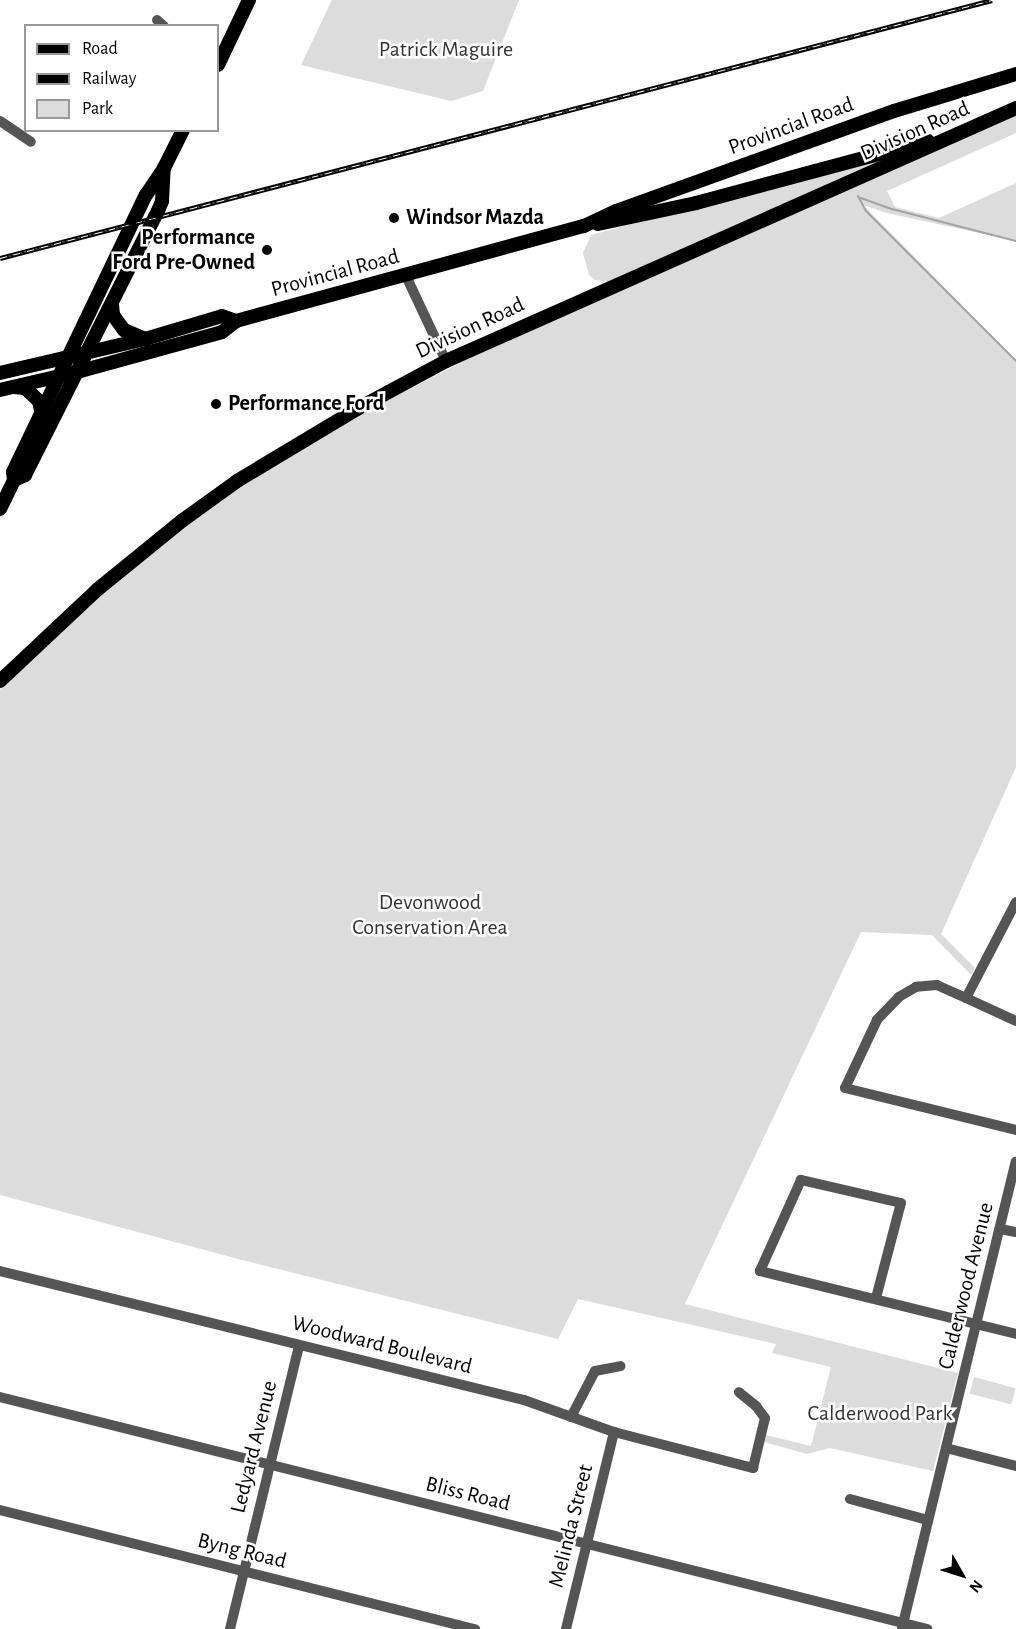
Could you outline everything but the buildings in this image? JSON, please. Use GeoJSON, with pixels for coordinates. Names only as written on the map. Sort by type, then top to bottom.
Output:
{"type":"FeatureCollection","features":[{"type":"Feature","properties":{"kind":"main road"},"geometry":{"type":"LineString","coordinates":[[219,62],[249,0]]}},
{"type":"Feature","properties":{"kind":"main road","name":"Provincial Road"},"geometry":{"type":"LineString","coordinates":[[584,226],[616,211],[894,111],[1016,74]]}},
{"type":"Feature","properties":{"kind":"main road","name":"Division Road"},"geometry":{"type":"LineString","coordinates":[[0,681],[98,589],[183,520],[237,481],[295,444],[446,361],[1016,108]]}},
{"type":"Feature","properties":{"kind":"main road","name":"Provincial Road"},"geometry":{"type":"LineString","coordinates":[[0,390],[77,372],[222,332],[236,321],[584,226],[623,220],[696,202],[966,131]]}},
{"type":"Feature","properties":{"kind":"main road"},"geometry":{"type":"LineString","coordinates":[[0,508],[14,480],[13,472],[146,195],[164,168],[182,132]]}},
{"type":"Feature","properties":{"kind":"main road"},"geometry":{"type":"LineString","coordinates":[[14,480],[25,475],[162,201],[164,168]]}},
{"type":"Feature","properties":{"kind":"main road"},"geometry":{"type":"LineString","coordinates":[[696,202],[711,188],[716,175]]}},
{"type":"Feature","properties":{"kind":"main road"},"geometry":{"type":"LineString","coordinates":[[112,303],[113,315],[124,330],[145,339]]}},
{"type":"Feature","properties":{"kind":"main road","name":"Provincial Road"},"geometry":{"type":"LineString","coordinates":[[0,374],[145,339],[222,316],[236,321]]}},
{"type":"Feature","properties":{"kind":"main road"},"geometry":{"type":"LineString","coordinates":[[14,387],[25,388],[39,401],[42,415]]}},
{"type":"Feature","properties":{"kind":"street"},"geometry":{"type":"LineString","coordinates":[[0,121],[31,142]]}},
{"type":"Feature","properties":{"kind":"street"},"geometry":{"type":"LineString","coordinates":[[406,276],[446,361]]}},
{"type":"Feature","properties":{"kind":"street"},"geometry":{"type":"LineString","coordinates":[[966,998],[1016,902]]}},
{"type":"Feature","properties":{"kind":"street"},"geometry":{"type":"LineString","coordinates":[[1016,1021],[937,985],[916,987],[899,997],[878,1020],[845,1088],[1016,1130]]}},
{"type":"Feature","properties":{"kind":"street","name":"Calderwood Avenue"},"geometry":{"type":"LineString","coordinates":[[902,1626],[1016,1162]]}},
{"type":"Feature","properties":{"kind":"street"},"geometry":{"type":"LineString","coordinates":[[876,1298],[901,1203],[801,1180],[760,1270],[1016,1334]]}},
{"type":"Feature","properties":{"kind":"street"},"geometry":{"type":"LineString","coordinates":[[1000,1228],[1016,1233]]}},
{"type":"Feature","properties":{"kind":"street","name":"Woodward Boulevard"},"geometry":{"type":"LineString","coordinates":[[0,1270],[524,1400],[614,1432],[753,1468],[765,1418],[756,1406],[739,1392]]}},
{"type":"Feature","properties":{"kind":"street","name":"Ledyard Avenue"},"geometry":{"type":"LineString","coordinates":[[230,1629],[299,1345]]}},
{"type":"Feature","properties":{"kind":"street"},"geometry":{"type":"LineString","coordinates":[[571,1417],[595,1371],[621,1366]]}},
{"type":"Feature","properties":{"kind":"street","name":"Bliss Road"},"geometry":{"type":"LineString","coordinates":[[0,1397],[587,1544],[902,1626],[927,1629]]}},
{"type":"Feature","properties":{"kind":"street","name":"Melinda Street"},"geometry":{"type":"LineString","coordinates":[[566,1629],[614,1432]]}},
{"type":"Feature","properties":{"kind":"street"},"geometry":{"type":"LineString","coordinates":[[946,1448],[1016,1466]]}},
{"type":"Feature","properties":{"kind":"street"},"geometry":{"type":"LineString","coordinates":[[850,1499],[928,1520]]}},
{"type":"Feature","properties":{"kind":"street","name":"Byng Road"},"geometry":{"type":"LineString","coordinates":[[0,1510],[475,1629]]}},
{"type":"Feature","properties":{"kind":"green space","name":"Patrick Maguire"},"geometry":{"type":"Polygon","coordinates":[[[332,0],[519,0],[483,91],[451,101],[301,65],[332,0]]]}},
{"type":"Feature","properties":{"kind":"green space","name":"Devonwood Conservation Area"},"geometry":{"type":"Polygon","coordinates":[[[1016,114],[1016,133],[887,191],[895,207],[939,218],[1016,183],[1016,241],[887,213],[863,205],[1016,360],[1016,767],[941,934],[975,968],[971,975],[932,935],[861,932],[685,1304],[958,1373],[933,1471],[830,1448],[807,1454],[764,1442],[766,1435],[811,1446],[831,1367],[772,1353],[776,1344],[578,1299],[558,1339],[242,1260],[0,1195],[0,689],[97,597],[184,525],[252,476],[321,435],[468,359],[854,184],[1016,114]]]}},
{"type":"Feature","properties":{"kind":"green space"},"geometry":{"type":"Polygon","coordinates":[[[943,139],[610,282],[595,280],[589,275],[583,253],[591,235],[943,139]]]}},
{"type":"Feature","properties":{"kind":"green space"},"geometry":{"type":"Polygon","coordinates":[[[974,1377],[1016,1388],[1011,1405],[970,1393],[974,1377]]]}},
{"type":"Feature","properties":{"kind":"waterway"},"geometry":{"type":"LineString","coordinates":[[858,196],[866,211],[1016,361]]}},
{"type":"Feature","properties":{"kind":"waterway"},"geometry":{"type":"LineString","coordinates":[[861,198],[892,209],[1016,241]]}},
{"type":"Feature","properties":{"kind":"railway"},"geometry":{"type":"LineString","coordinates":[[0,258],[992,0]]}},
{"type":"Feature","properties":{"kind":"place","name":"Windsor Mazda"},"geometry":{"type":"Point","coordinates":[394,218]}},
{"type":"Feature","properties":{"kind":"place","name":"Performance Ford Pre-Owned"},"geometry":{"type":"Point","coordinates":[267,250]}},
{"type":"Feature","properties":{"kind":"place","name":"Performance Ford"},"geometry":{"type":"Point","coordinates":[216,404]}},
{"type":"Feature","properties":{"kind":"park label","name":"Calderwood Park"},"geometry":{"type":"Point","coordinates":[880,1414]}}]}
